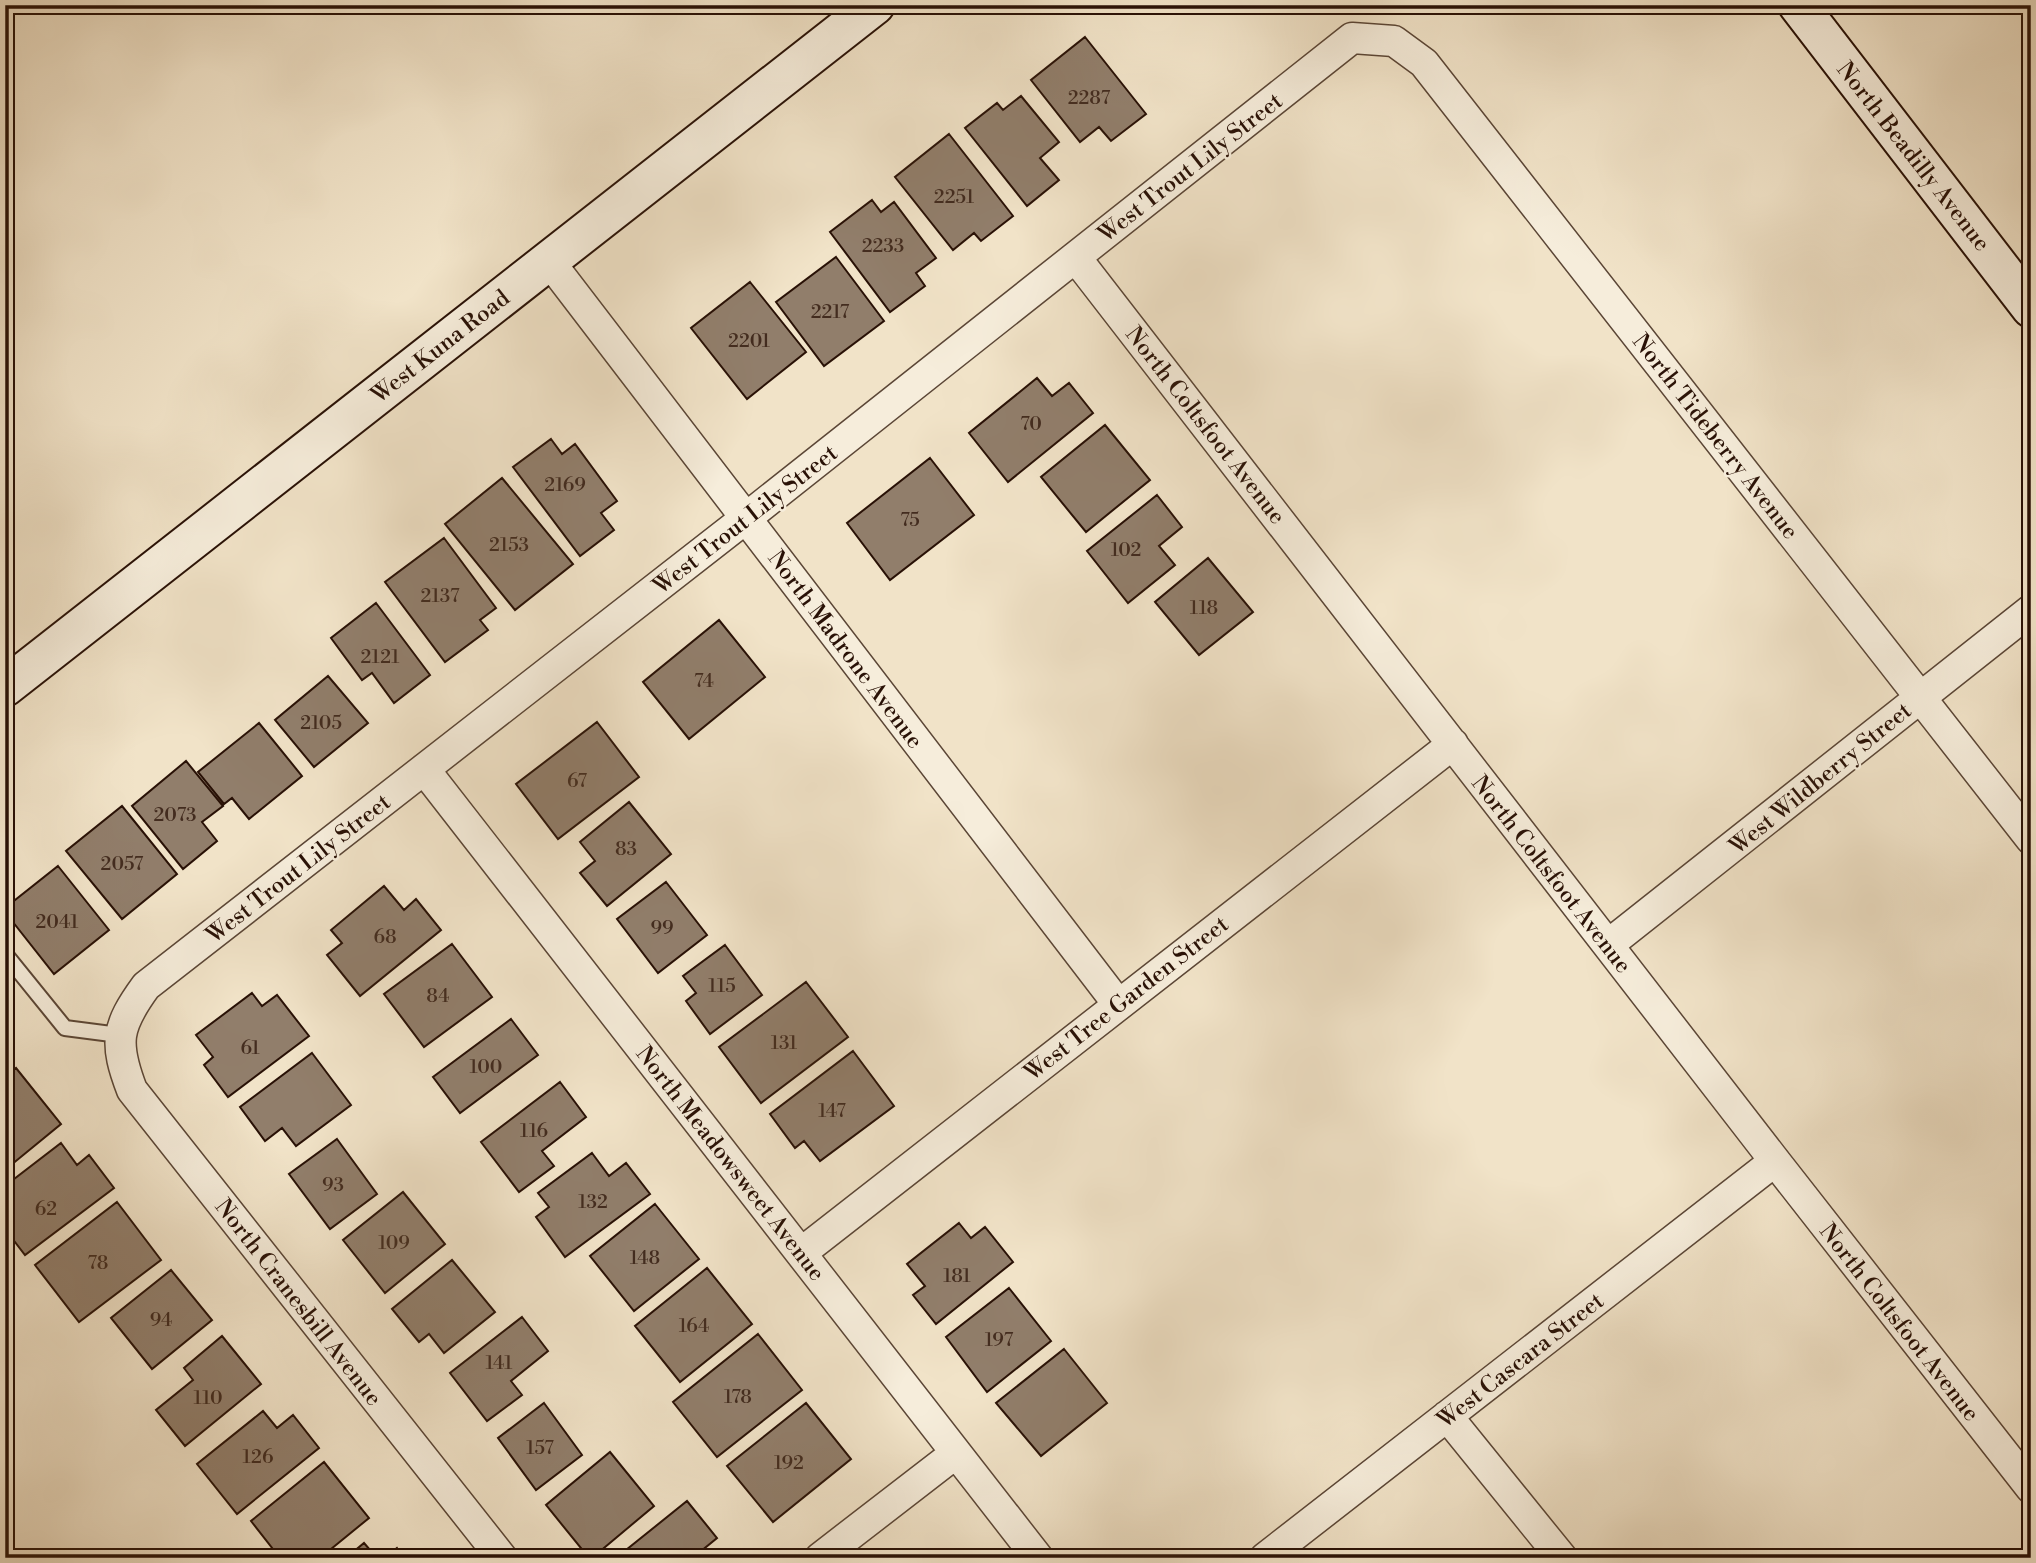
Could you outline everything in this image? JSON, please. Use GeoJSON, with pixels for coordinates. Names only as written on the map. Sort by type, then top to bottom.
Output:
{"type":"FeatureCollection","features":[{"type":"Feature","properties":{"kind":"main road","name":"West Kuna Road"},"geometry":{"type":"LineString","coordinates":[[5,687],[875,5]]}},
{"type":"Feature","properties":{"kind":"main road","name":"North Beadilly Avenue"},"geometry":{"type":"LineString","coordinates":[[1798,5],[2031,307]]}},
{"type":"Feature","properties":{"kind":"street","name":"West Trout Lily Street"},"geometry":{"type":"LineString","coordinates":[[119,1035],[129,1009],[146,986],[746,518],[1352,38],[1394,41]]}},
{"type":"Feature","properties":{"kind":"street","name":"North Tideberry Avenue"},"geometry":{"type":"LineString","coordinates":[[1394,41],[1424,63],[2031,839]]}},
{"type":"Feature","properties":{"kind":"street","name":"North Coltsfoot Avenue"},"geometry":{"type":"LineString","coordinates":[[1076,258],[2031,1488]]}},
{"type":"Feature","properties":{"kind":"street","name":"North Madrone Avenue"},"geometry":{"type":"LineString","coordinates":[[549,261],[1118,1004]]}},
{"type":"Feature","properties":{"kind":"street","name":"West Wildberry Street"},"geometry":{"type":"LineString","coordinates":[[1608,945],[2031,610]]}},
{"type":"Feature","properties":{"kind":"street","name":"West Tree Garden Street"},"geometry":{"type":"LineString","coordinates":[[801,1253],[1453,744]]}},
{"type":"Feature","properties":{"kind":"street","name":"North Meadowsweet Avenue"},"geometry":{"type":"LineString","coordinates":[[424,769],[1038,1558]]}},
{"type":"Feature","properties":{"kind":"street","name":"North Cranesbill Avenue"},"geometry":{"type":"LineString","coordinates":[[119,1035],[121,1062],[132,1090],[502,1558]]}},
{"type":"Feature","properties":{"kind":"street","name":"West Cascara Street"},"geometry":{"type":"LineString","coordinates":[[1265,1558],[1775,1161]]}},
{"type":"Feature","properties":{"kind":"street"},"geometry":{"type":"LineString","coordinates":[[1447,1416],[1562,1558]]}},
{"type":"Feature","properties":{"kind":"street"},"geometry":{"type":"LineString","coordinates":[[820,1558],[957,1453]]}},
{"type":"Feature","properties":{"kind":"lane"},"geometry":{"type":"LineString","coordinates":[[5,954],[65,1028],[119,1035]]}},
{"type":"Feature","properties":{"kind":"building"},"geometry":{"type":"Polygon","coordinates":[[[1085,37],[1146,114],[1111,141],[1099,127],[1080,142],[1031,80],[1085,37]]]}},
{"type":"Feature","properties":{"kind":"building"},"geometry":{"type":"Polygon","coordinates":[[[1021,96],[1059,142],[1040,158],[1059,180],[1027,206],[965,128],[997,103],[1003,110],[1021,96]]]}},
{"type":"Feature","properties":{"kind":"building"},"geometry":{"type":"Polygon","coordinates":[[[949,134],[1013,216],[981,241],[974,233],[953,250],[895,177],[949,134]]]}},
{"type":"Feature","properties":{"kind":"building"},"geometry":{"type":"Polygon","coordinates":[[[872,200],[881,212],[894,202],[936,258],[916,273],[925,286],[890,312],[830,232],[872,200]]]}},
{"type":"Feature","properties":{"kind":"building"},"geometry":{"type":"Polygon","coordinates":[[[836,257],[884,321],[824,366],[776,302],[836,257]]]}},
{"type":"Feature","properties":{"kind":"building"},"geometry":{"type":"Polygon","coordinates":[[[750,282],[806,352],[747,399],[691,328],[750,282]]]}},
{"type":"Feature","properties":{"kind":"building"},"geometry":{"type":"Polygon","coordinates":[[[1037,378],[1052,396],[1069,383],[1093,413],[1008,482],[969,433],[1037,378]]]}},
{"type":"Feature","properties":{"kind":"building"},"geometry":{"type":"Polygon","coordinates":[[[1105,425],[1150,480],[1086,532],[1041,477],[1105,425]]]}},
{"type":"Feature","properties":{"kind":"building"},"geometry":{"type":"Polygon","coordinates":[[[551,439],[562,454],[575,444],[617,501],[601,513],[614,530],[580,556],[513,467],[551,439]]]}},
{"type":"Feature","properties":{"kind":"building"},"geometry":{"type":"Polygon","coordinates":[[[930,458],[974,515],[890,580],[847,523],[930,458]]]}},
{"type":"Feature","properties":{"kind":"building"},"geometry":{"type":"Polygon","coordinates":[[[502,478],[573,564],[515,610],[445,524],[502,478]]]}},
{"type":"Feature","properties":{"kind":"building"},"geometry":{"type":"Polygon","coordinates":[[[1157,495],[1182,527],[1159,546],[1175,565],[1128,603],[1087,551],[1157,495]]]}},
{"type":"Feature","properties":{"kind":"building"},"geometry":{"type":"Polygon","coordinates":[[[444,538],[496,608],[480,620],[488,630],[445,662],[385,582],[444,538]]]}},
{"type":"Feature","properties":{"kind":"building"},"geometry":{"type":"Polygon","coordinates":[[[1208,558],[1253,612],[1199,655],[1155,602],[1208,558]]]}},
{"type":"Feature","properties":{"kind":"building"},"geometry":{"type":"Polygon","coordinates":[[[376,603],[430,675],[394,703],[372,673],[362,680],[331,638],[376,603]]]}},
{"type":"Feature","properties":{"kind":"building"},"geometry":{"type":"Polygon","coordinates":[[[719,620],[765,677],[689,739],[643,682],[719,620]]]}},
{"type":"Feature","properties":{"kind":"building"},"geometry":{"type":"Polygon","coordinates":[[[328,676],[368,723],[314,767],[275,720],[328,676]]]}},
{"type":"Feature","properties":{"kind":"building"},"geometry":{"type":"Polygon","coordinates":[[[597,722],[639,777],[558,839],[516,784],[597,722]]]}},
{"type":"Feature","properties":{"kind":"building"},"geometry":{"type":"Polygon","coordinates":[[[259,723],[302,776],[249,819],[232,798],[224,804],[198,772],[259,723]]]}},
{"type":"Feature","properties":{"kind":"building"},"geometry":{"type":"Polygon","coordinates":[[[186,761],[223,806],[202,822],[217,841],[183,869],[132,806],[186,761]]]}},
{"type":"Feature","properties":{"kind":"building"},"geometry":{"type":"Polygon","coordinates":[[[629,802],[671,854],[607,906],[580,873],[595,861],[580,842],[629,802]]]}},
{"type":"Feature","properties":{"kind":"building"},"geometry":{"type":"Polygon","coordinates":[[[122,806],[177,874],[122,919],[66,851],[122,806]]]}},
{"type":"Feature","properties":{"kind":"building"},"geometry":{"type":"Polygon","coordinates":[[[58,866],[109,930],[54,974],[5,912],[5,908],[58,866]]]}},
{"type":"Feature","properties":{"kind":"building"},"geometry":{"type":"Polygon","coordinates":[[[666,882],[707,935],[658,973],[617,919],[666,882]]]}},
{"type":"Feature","properties":{"kind":"building"},"geometry":{"type":"Polygon","coordinates":[[[384,886],[404,910],[416,899],[441,930],[360,996],[327,955],[342,943],[331,930],[384,886]]]}},
{"type":"Feature","properties":{"kind":"building"},"geometry":{"type":"Polygon","coordinates":[[[452,944],[492,997],[424,1047],[384,994],[452,944]]]}},
{"type":"Feature","properties":{"kind":"building"},"geometry":{"type":"Polygon","coordinates":[[[725,945],[762,995],[710,1034],[686,1001],[696,993],[683,976],[725,945]]]}},
{"type":"Feature","properties":{"kind":"building"},"geometry":{"type":"Polygon","coordinates":[[[806,982],[848,1037],[761,1103],[719,1047],[806,982]]]}},
{"type":"Feature","properties":{"kind":"building"},"geometry":{"type":"Polygon","coordinates":[[[252,993],[262,1006],[277,995],[309,1036],[228,1097],[204,1065],[213,1057],[196,1035],[252,993]]]}},
{"type":"Feature","properties":{"kind":"building"},"geometry":{"type":"Polygon","coordinates":[[[511,1019],[538,1055],[460,1113],[433,1077],[511,1019]]]}},
{"type":"Feature","properties":{"kind":"building"},"geometry":{"type":"Polygon","coordinates":[[[853,1051],[894,1106],[820,1161],[804,1141],[795,1148],[770,1114],[853,1051]]]}},
{"type":"Feature","properties":{"kind":"building"},"geometry":{"type":"Polygon","coordinates":[[[312,1053],[351,1105],[296,1146],[282,1128],[265,1141],[240,1107],[312,1053]]]}},
{"type":"Feature","properties":{"kind":"building"},"geometry":{"type":"Polygon","coordinates":[[[16,1068],[61,1124],[5,1170],[5,1077],[16,1068]]]}},
{"type":"Feature","properties":{"kind":"building"},"geometry":{"type":"Polygon","coordinates":[[[560,1082],[586,1117],[542,1151],[554,1166],[519,1192],[481,1142],[560,1082]]]}},
{"type":"Feature","properties":{"kind":"building"},"geometry":{"type":"Polygon","coordinates":[[[337,1139],[377,1194],[330,1229],[289,1174],[337,1139]]]}},
{"type":"Feature","properties":{"kind":"building"},"geometry":{"type":"Polygon","coordinates":[[[61,1143],[77,1165],[89,1155],[114,1188],[25,1255],[5,1229],[5,1186],[61,1143]]]}},
{"type":"Feature","properties":{"kind":"building"},"geometry":{"type":"Polygon","coordinates":[[[592,1153],[609,1176],[626,1163],[650,1194],[565,1257],[536,1217],[549,1207],[538,1193],[592,1153]]]}},
{"type":"Feature","properties":{"kind":"building"},"geometry":{"type":"Polygon","coordinates":[[[403,1192],[445,1244],[385,1293],[343,1240],[403,1192]]]}},
{"type":"Feature","properties":{"kind":"building"},"geometry":{"type":"Polygon","coordinates":[[[117,1202],[161,1260],[79,1322],[35,1265],[117,1202]]]}},
{"type":"Feature","properties":{"kind":"building"},"geometry":{"type":"Polygon","coordinates":[[[655,1204],[699,1259],[634,1311],[590,1256],[655,1204]]]}},
{"type":"Feature","properties":{"kind":"building"},"geometry":{"type":"Polygon","coordinates":[[[959,1223],[971,1238],[985,1227],[1013,1262],[936,1324],[913,1295],[925,1286],[907,1264],[959,1223]]]}},
{"type":"Feature","properties":{"kind":"building"},"geometry":{"type":"Polygon","coordinates":[[[452,1260],[495,1312],[444,1353],[429,1334],[419,1342],[392,1309],[452,1260]]]}},
{"type":"Feature","properties":{"kind":"building"},"geometry":{"type":"Polygon","coordinates":[[[707,1268],[752,1324],[680,1382],[635,1326],[707,1268]]]}},
{"type":"Feature","properties":{"kind":"building"},"geometry":{"type":"Polygon","coordinates":[[[171,1270],[212,1320],[152,1369],[111,1318],[171,1270]]]}},
{"type":"Feature","properties":{"kind":"building"},"geometry":{"type":"Polygon","coordinates":[[[1009,1288],[1051,1341],[987,1392],[946,1337],[1009,1288]]]}},
{"type":"Feature","properties":{"kind":"building"},"geometry":{"type":"Polygon","coordinates":[[[522,1317],[548,1351],[511,1381],[522,1395],[487,1421],[450,1373],[522,1317]]]}},
{"type":"Feature","properties":{"kind":"building"},"geometry":{"type":"Polygon","coordinates":[[[758,1334],[802,1390],[717,1457],[673,1402],[758,1334]]]}},
{"type":"Feature","properties":{"kind":"building"},"geometry":{"type":"Polygon","coordinates":[[[222,1336],[261,1384],[185,1446],[156,1410],[193,1380],[184,1368],[222,1336]]]}},
{"type":"Feature","properties":{"kind":"building"},"geometry":{"type":"Polygon","coordinates":[[[1064,1349],[1107,1403],[1041,1456],[996,1403],[1064,1349]]]}},
{"type":"Feature","properties":{"kind":"building"},"geometry":{"type":"Polygon","coordinates":[[[544,1403],[582,1455],[536,1490],[498,1438],[544,1403]]]}},
{"type":"Feature","properties":{"kind":"building"},"geometry":{"type":"Polygon","coordinates":[[[806,1403],[851,1459],[773,1522],[727,1466],[806,1403]]]}},
{"type":"Feature","properties":{"kind":"building"},"geometry":{"type":"Polygon","coordinates":[[[263,1411],[277,1428],[293,1415],[319,1448],[237,1514],[197,1464],[263,1411]]]}},
{"type":"Feature","properties":{"kind":"building"},"geometry":{"type":"Polygon","coordinates":[[[610,1452],[654,1506],[589,1558],[546,1505],[610,1452]]]}},
{"type":"Feature","properties":{"kind":"building"},"geometry":{"type":"Polygon","coordinates":[[[324,1462],[369,1518],[320,1558],[280,1558],[251,1521],[324,1462]]]}},
{"type":"Feature","properties":{"kind":"building"},"geometry":{"type":"Polygon","coordinates":[[[687,1501],[717,1538],[700,1552],[704,1558],[616,1558],[687,1501]]]}},
{"type":"Feature","properties":{"kind":"building"},"geometry":{"type":"Polygon","coordinates":[[[364,1543],[377,1558],[346,1558],[364,1543]]]}},
{"type":"Feature","properties":{"kind":"building"},"geometry":{"type":"Polygon","coordinates":[[[397,1548],[405,1558],[385,1558],[397,1548]]]}}]}
